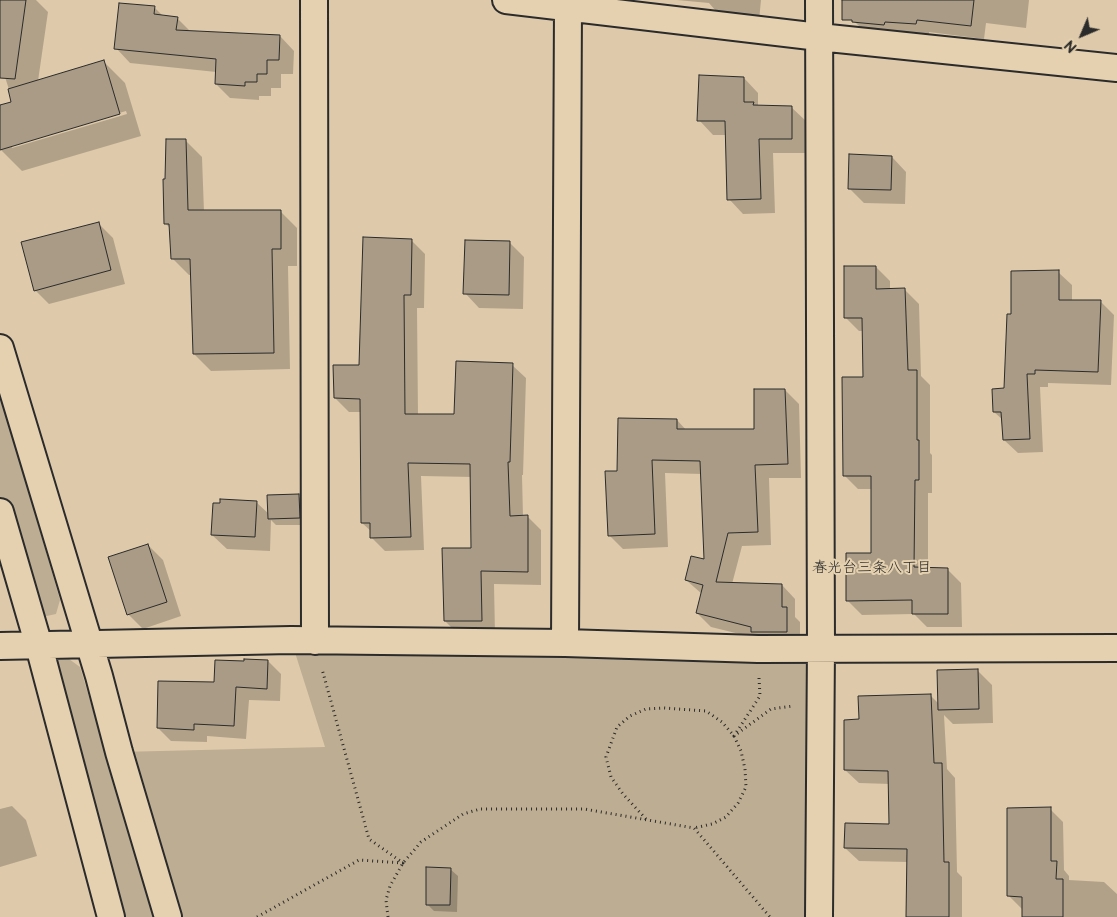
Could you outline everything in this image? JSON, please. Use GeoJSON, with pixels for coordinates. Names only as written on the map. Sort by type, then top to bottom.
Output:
{"type":"FeatureCollection","features":[{"type":"Feature","properties":{"kind":"street"},"geometry":{"type":"LineString","coordinates":[[314,0],[315,641]]}},
{"type":"Feature","properties":{"kind":"street"},"geometry":{"type":"LineString","coordinates":[[506,0],[819,37],[1117,68]]}},
{"type":"Feature","properties":{"kind":"street"},"geometry":{"type":"LineString","coordinates":[[819,917],[821,703],[820,0]]}},
{"type":"Feature","properties":{"kind":"street"},"geometry":{"type":"LineString","coordinates":[[565,643],[568,6]]}},
{"type":"Feature","properties":{"kind":"street"},"geometry":{"type":"LineString","coordinates":[[0,348],[168,917]]}},
{"type":"Feature","properties":{"kind":"street"},"geometry":{"type":"LineString","coordinates":[[0,512],[39,646],[111,917]]}},
{"type":"Feature","properties":{"kind":"street"},"geometry":{"type":"LineString","coordinates":[[0,646],[292,640],[565,643],[758,649],[1117,648]]}},
{"type":"Feature","properties":{"kind":"path"},"geometry":{"type":"LineString","coordinates":[[315,641],[369,839],[403,863]]}},
{"type":"Feature","properties":{"kind":"path"},"geometry":{"type":"LineString","coordinates":[[734,736],[760,696],[758,649]]}},
{"type":"Feature","properties":{"kind":"path"},"geometry":{"type":"LineString","coordinates":[[734,736],[771,709],[821,703]]}},
{"type":"Feature","properties":{"kind":"path"},"geometry":{"type":"LineString","coordinates":[[388,917],[386,900],[390,886],[403,863],[421,842],[463,814],[480,809],[584,809],[647,820],[694,828],[712,824],[726,817],[738,803],[746,787],[745,769],[741,751],[734,736],[722,722],[706,711],[646,709],[630,716],[618,727],[606,757],[611,777],[623,794],[647,820]]}},
{"type":"Feature","properties":{"kind":"path"},"geometry":{"type":"LineString","coordinates":[[694,828],[770,917]]}},
{"type":"Feature","properties":{"kind":"path"},"geometry":{"type":"LineString","coordinates":[[257,917],[359,860],[403,863]]}},
{"type":"Feature","properties":{"kind":"shaded area"},"geometry":{"type":"Polygon","coordinates":[[[0,394],[60,600],[56,614],[42,617],[0,514],[0,394]]]}},
{"type":"Feature","properties":{"kind":"shaded area"},"geometry":{"type":"Polygon","coordinates":[[[291,640],[821,647],[819,917],[168,917],[119,752],[325,747],[291,640]]]}},
{"type":"Feature","properties":{"kind":"shaded area"},"geometry":{"type":"Polygon","coordinates":[[[69,659],[80,667],[155,917],[120,917],[50,661],[69,659]]]}},
{"type":"Feature","properties":{"kind":"building"},"geometry":{"type":"Polygon","coordinates":[[[0,0],[26,0],[15,79],[0,78],[0,0]]]}},
{"type":"Feature","properties":{"kind":"building"},"geometry":{"type":"Polygon","coordinates":[[[842,0],[974,0],[971,26],[917,20],[916,24],[885,22],[884,25],[842,20],[842,0]]]}},
{"type":"Feature","properties":{"kind":"building"},"geometry":{"type":"Polygon","coordinates":[[[119,3],[155,6],[154,14],[178,17],[176,30],[280,35],[279,60],[267,60],[267,74],[257,74],[257,82],[245,82],[245,86],[215,84],[216,59],[114,49],[119,3]]]}},
{"type":"Feature","properties":{"kind":"building"},"geometry":{"type":"Polygon","coordinates":[[[104,60],[120,114],[0,150],[0,105],[11,102],[8,89],[104,60]]]}},
{"type":"Feature","properties":{"kind":"building"},"geometry":{"type":"Polygon","coordinates":[[[699,75],[744,77],[744,102],[754,102],[753,105],[792,106],[792,139],[759,139],[761,199],[727,200],[725,121],[697,121],[699,75]]]}},
{"type":"Feature","properties":{"kind":"building"},"geometry":{"type":"Polygon","coordinates":[[[166,139],[186,139],[188,210],[281,210],[281,249],[272,249],[274,353],[193,354],[190,259],[171,259],[169,224],[164,224],[163,179],[165,179],[166,139]]]}},
{"type":"Feature","properties":{"kind":"building"},"geometry":{"type":"Polygon","coordinates":[[[849,154],[892,156],[891,190],[848,189],[849,154]]]}},
{"type":"Feature","properties":{"kind":"building"},"geometry":{"type":"Polygon","coordinates":[[[99,222],[111,270],[34,291],[21,242],[99,222]]]}},
{"type":"Feature","properties":{"kind":"building"},"geometry":{"type":"Polygon","coordinates":[[[363,237],[412,239],[411,295],[404,295],[405,414],[454,414],[456,361],[513,363],[510,462],[508,462],[510,516],[528,515],[528,572],[481,571],[482,621],[444,621],[442,548],[471,548],[470,464],[408,463],[411,537],[370,538],[370,523],[361,523],[360,399],[334,398],[333,365],[359,365],[363,237]]]}},
{"type":"Feature","properties":{"kind":"building"},"geometry":{"type":"Polygon","coordinates":[[[465,240],[510,241],[509,295],[463,294],[465,240]]]}},
{"type":"Feature","properties":{"kind":"building"},"geometry":{"type":"Polygon","coordinates":[[[844,266],[876,266],[876,289],[905,288],[908,370],[917,370],[919,480],[915,480],[914,567],[948,568],[948,614],[912,614],[912,600],[846,601],[846,553],[871,553],[871,476],[843,476],[842,377],[863,377],[862,318],[844,318],[844,266]]]}},
{"type":"Feature","properties":{"kind":"building"},"geometry":{"type":"Polygon","coordinates":[[[1059,270],[1059,300],[1101,300],[1098,372],[1035,370],[1035,374],[1027,374],[1030,439],[1003,440],[1001,412],[993,412],[992,389],[1004,388],[1007,314],[1011,314],[1011,271],[1059,270]]]}},
{"type":"Feature","properties":{"kind":"building"},"geometry":{"type":"Polygon","coordinates":[[[754,389],[785,389],[788,464],[755,465],[758,532],[728,533],[716,582],[782,584],[782,607],[787,607],[787,632],[751,632],[751,627],[696,613],[703,585],[685,580],[691,556],[704,559],[700,461],[652,460],[655,534],[608,536],[605,471],[617,471],[618,418],[677,419],[677,429],[754,429],[754,389]]]}},
{"type":"Feature","properties":{"kind":"building"},"geometry":{"type":"Polygon","coordinates":[[[299,494],[300,518],[268,519],[267,495],[299,494]]]}},
{"type":"Feature","properties":{"kind":"building"},"geometry":{"type":"Polygon","coordinates":[[[220,499],[257,501],[255,537],[211,535],[213,503],[220,503],[220,499]]]}},
{"type":"Feature","properties":{"kind":"building"},"geometry":{"type":"Polygon","coordinates":[[[148,544],[167,602],[127,615],[108,557],[148,544]]]}},
{"type":"Feature","properties":{"kind":"building"},"geometry":{"type":"Polygon","coordinates":[[[244,659],[268,660],[267,689],[236,687],[234,726],[194,724],[194,730],[157,728],[158,681],[214,682],[215,660],[244,661],[244,659]]]}},
{"type":"Feature","properties":{"kind":"building"},"geometry":{"type":"Polygon","coordinates":[[[978,669],[979,709],[938,710],[937,670],[978,669]]]}},
{"type":"Feature","properties":{"kind":"building"},"geometry":{"type":"Polygon","coordinates":[[[931,694],[934,763],[942,763],[944,862],[949,862],[949,917],[906,917],[907,849],[844,848],[845,823],[889,824],[888,771],[844,770],[844,720],[859,719],[858,696],[931,694]]]}},
{"type":"Feature","properties":{"kind":"building"},"geometry":{"type":"Polygon","coordinates":[[[1051,807],[1051,861],[1057,861],[1056,879],[1063,879],[1063,917],[1022,917],[1022,897],[1007,896],[1007,808],[1051,807]]]}},
{"type":"Feature","properties":{"kind":"building"},"geometry":{"type":"Polygon","coordinates":[[[426,867],[451,868],[450,905],[426,905],[426,867]]]}},
{"type":"Feature","properties":{"kind":"district","name":"春光台三条八丁目"},"geometry":{"type":"Point","coordinates":[872,568]}}]}
